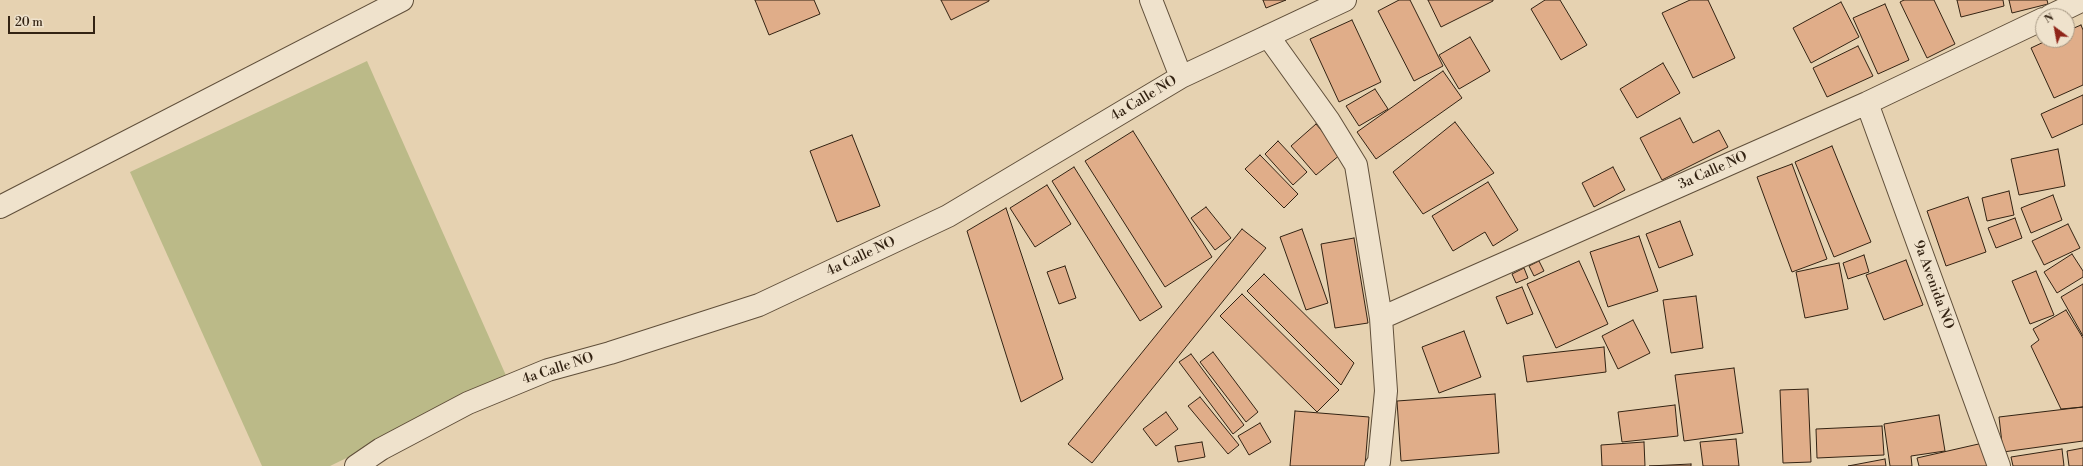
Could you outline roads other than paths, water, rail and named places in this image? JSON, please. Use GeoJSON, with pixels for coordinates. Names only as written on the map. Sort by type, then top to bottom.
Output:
{"type":"FeatureCollection","features":[{"type":"Feature","properties":{"kind":"street"},"geometry":{"type":"LineString","coordinates":[[0,207],[402,0]]}},
{"type":"Feature","properties":{"kind":"street"},"geometry":{"type":"LineString","coordinates":[[1151,0],[1182,77]]}},
{"type":"Feature","properties":{"kind":"street","name":"4a Calle NO"},"geometry":{"type":"LineString","coordinates":[[356,466],[381,448],[462,406],[548,370],[617,350],[752,307],[948,216],[1182,77],[1345,0]]}},
{"type":"Feature","properties":{"kind":"street"},"geometry":{"type":"LineString","coordinates":[[2066,8],[2083,0]]}},
{"type":"Feature","properties":{"kind":"street","name":"3a Calle NO"},"geometry":{"type":"LineString","coordinates":[[1381,318],[1867,103],[2035,23]]}},
{"type":"Feature","properties":{"kind":"street"},"geometry":{"type":"LineString","coordinates":[[1268,36],[1329,121],[1356,165],[1381,318],[1386,391],[1378,462],[1376,466]]}},
{"type":"Feature","properties":{"kind":"street","name":"9a Avenida NO"},"geometry":{"type":"LineString","coordinates":[[1867,103],[1999,466]]}}]}
